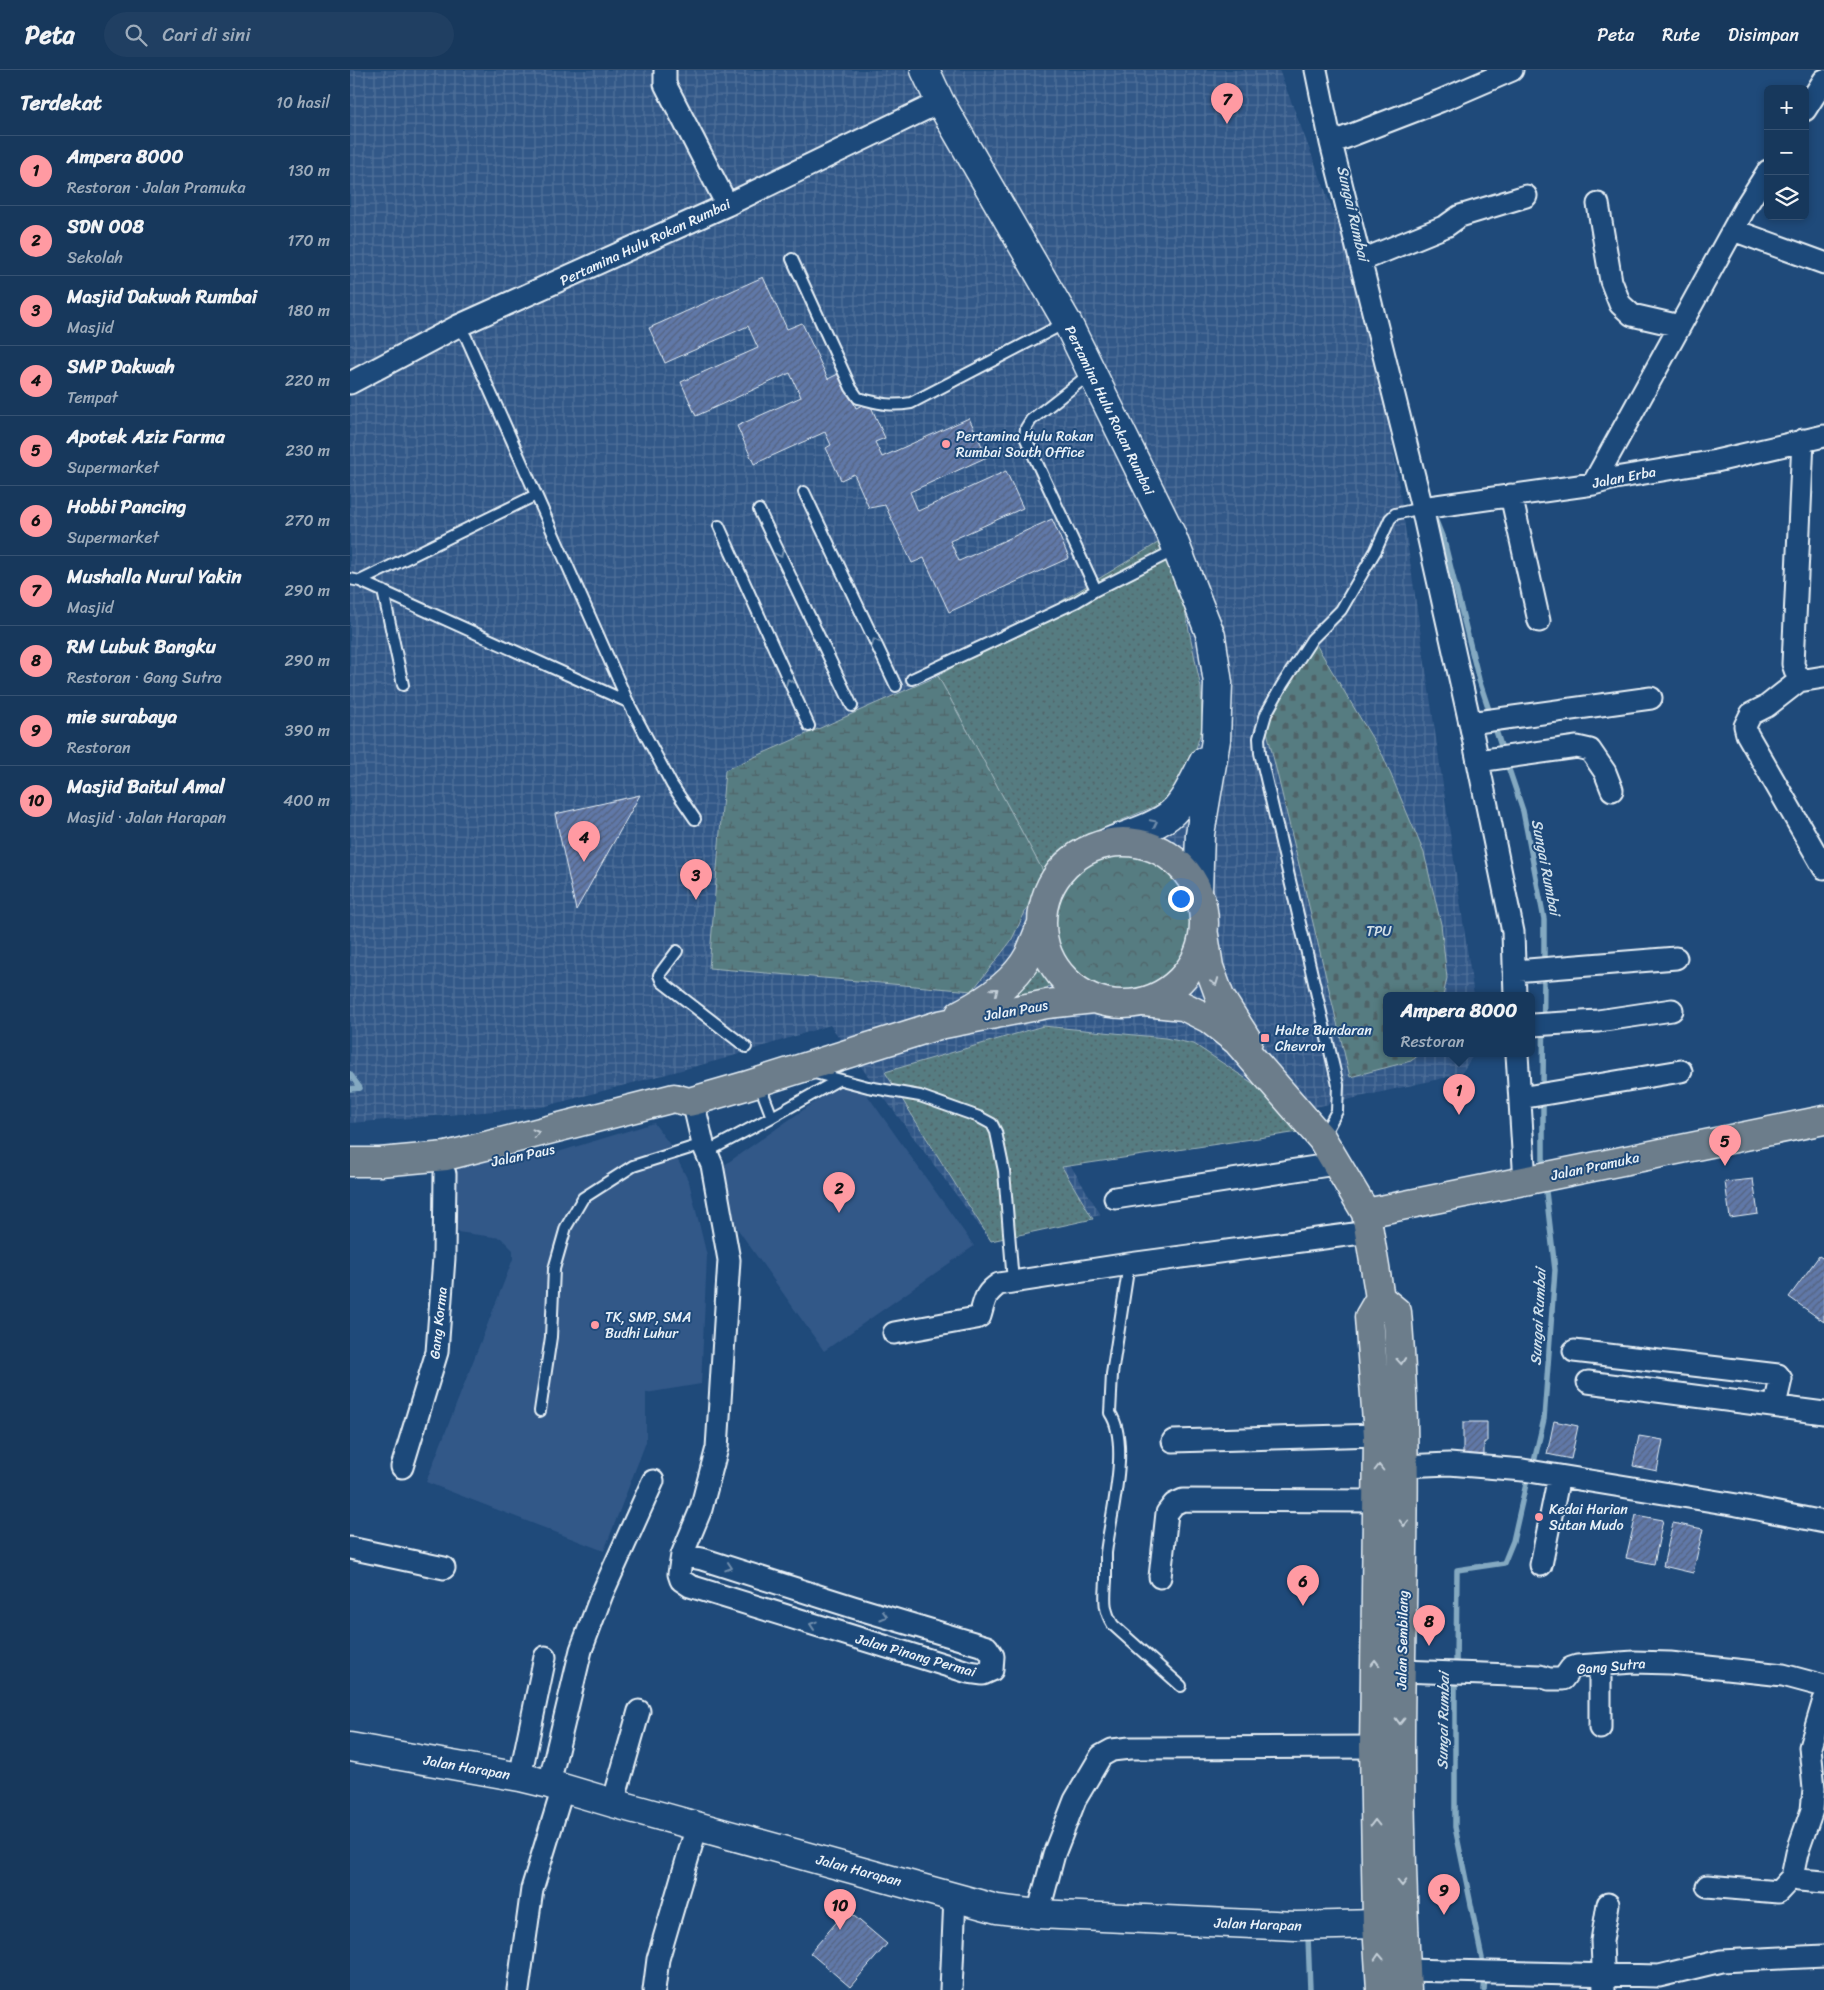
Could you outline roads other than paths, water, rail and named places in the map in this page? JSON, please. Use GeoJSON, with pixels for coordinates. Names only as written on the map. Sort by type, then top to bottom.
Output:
{"type":"FeatureCollection","features":[{"type":"Feature","properties":{"kind":"main road"},"geometry":{"type":"LineString","coordinates":[[1109,842],[1130,842],[1150,846],[1169,856],[1186,871],[1198,891],[1204,915],[1204,935],[1198,956],[1185,976],[1167,991],[1144,1002],[1119,1004],[1094,999],[1071,986],[1055,968],[1045,947],[1041,926],[1043,905],[1051,883],[1073,858],[1089,848],[1109,842]]}},
{"type":"Feature","properties":{"kind":"main road","name":"Jalan Paus"},"geometry":{"type":"LineString","coordinates":[[939,1025],[979,1004],[1010,980],[1028,956],[1041,926]]}},
{"type":"Feature","properties":{"kind":"main road","name":"Jalan Sembilang"},"geometry":{"type":"LineString","coordinates":[[1204,935],[1209,967],[1220,997],[1276,1084]]}},
{"type":"Feature","properties":{"kind":"main road","name":"Jalan Paus"},"geometry":{"type":"LineString","coordinates":[[350,1162],[380,1162],[446,1156],[674,1098],[697,1099],[758,1082],[939,1025],[1047,1004],[1094,999]]}},
{"type":"Feature","properties":{"kind":"main road","name":"Jalan Sembilang"},"geometry":{"type":"LineString","coordinates":[[1144,1002],[1183,1006],[1209,1019],[1237,1041],[1322,1139],[1367,1223],[1382,1309],[1402,1370],[1404,1466],[1400,1758],[1403,1926],[1406,1980]]}},
{"type":"Feature","properties":{"kind":"main road","name":"Jalan Paus"},"geometry":{"type":"LineString","coordinates":[[350,1176],[445,1174],[562,1146],[678,1112],[697,1099]]}},
{"type":"Feature","properties":{"kind":"main road","name":"Jalan Pramuka"},"geometry":{"type":"LineString","coordinates":[[1367,1223],[1562,1173],[1824,1120]]}},
{"type":"Feature","properties":{"kind":"main road","name":"Jalan Sembilang"},"geometry":{"type":"LineString","coordinates":[[1381,1990],[1377,1924],[1374,1747],[1378,1435],[1382,1309]]}},
{"type":"Feature","properties":{"kind":"street"},"geometry":{"type":"LineString","coordinates":[[665,70],[665,84],[727,204]]}},
{"type":"Feature","properties":{"kind":"street","name":"Pertamina Hulu Rokan Rumbai"},"geometry":{"type":"LineString","coordinates":[[924,70],[940,102],[1067,322],[1177,549],[1211,636],[1218,683],[1216,740],[1200,834],[1198,891]]}},
{"type":"Feature","properties":{"kind":"street"},"geometry":{"type":"LineString","coordinates":[[1316,70],[1331,143],[1422,508],[1496,758],[1513,932],[1515,992]]}},
{"type":"Feature","properties":{"kind":"street"},"geometry":{"type":"LineString","coordinates":[[1331,143],[1440,101],[1512,70]]}},
{"type":"Feature","properties":{"kind":"street"},"geometry":{"type":"LineString","coordinates":[[1809,104],[1824,80]]}},
{"type":"Feature","properties":{"kind":"street","name":"Pertamina Hulu Rokan Rumbai"},"geometry":{"type":"LineString","coordinates":[[350,383],[458,326],[727,204],[940,102]]}},
{"type":"Feature","properties":{"kind":"street"},"geometry":{"type":"LineString","coordinates":[[1593,484],[1733,230],[1766,175]]}},
{"type":"Feature","properties":{"kind":"street"},"geometry":{"type":"LineString","coordinates":[[1360,261],[1446,226],[1460,216],[1526,196]]}},
{"type":"Feature","properties":{"kind":"street"},"geometry":{"type":"LineString","coordinates":[[1598,204],[1610,281],[1620,304],[1632,314],[1680,326]]}},
{"type":"Feature","properties":{"kind":"street"},"geometry":{"type":"LineString","coordinates":[[1733,230],[1824,264]]}},
{"type":"Feature","properties":{"kind":"street","name":"Jalan Erba"},"geometry":{"type":"LineString","coordinates":[[1422,508],[1593,484],[1716,461],[1824,436]]}},
{"type":"Feature","properties":{"kind":"street"},"geometry":{"type":"LineString","coordinates":[[1799,681],[1793,664],[1803,440]]}},
{"type":"Feature","properties":{"kind":"street"},"geometry":{"type":"LineString","coordinates":[[1510,495],[1539,621]]}},
{"type":"Feature","properties":{"kind":"street"},"geometry":{"type":"LineString","coordinates":[[1824,677],[1799,681],[1766,706],[1751,714],[1745,726],[1747,734],[1824,868]]}},
{"type":"Feature","properties":{"kind":"street"},"geometry":{"type":"LineString","coordinates":[[1485,721],[1651,698]]}},
{"type":"Feature","properties":{"kind":"street","name":"Pertamina Hulu Rokan Rumbai"},"geometry":{"type":"LineString","coordinates":[[1109,842],[1156,823],[1173,813],[1188,792],[1216,740]]}},
{"type":"Feature","properties":{"kind":"street"},"geometry":{"type":"LineString","coordinates":[[1496,758],[1577,747],[1590,750],[1605,772],[1612,790]]}},
{"type":"Feature","properties":{"kind":"street"},"geometry":{"type":"LineString","coordinates":[[1514,971],[1676,958]]}},
{"type":"Feature","properties":{"kind":"street"},"geometry":{"type":"LineString","coordinates":[[1540,1025],[1598,1022],[1672,1010]]}},
{"type":"Feature","properties":{"kind":"street"},"geometry":{"type":"LineString","coordinates":[[1518,1057],[1536,1095],[1525,1182]]}},
{"type":"Feature","properties":{"kind":"street"},"geometry":{"type":"LineString","coordinates":[[1536,1095],[1681,1071]]}},
{"type":"Feature","properties":{"kind":"street","name":"Jalan Pinang Permai"},"geometry":{"type":"LineString","coordinates":[[682,1555],[702,1559],[987,1647],[993,1656],[992,1670],[984,1674],[968,1672],[690,1586],[681,1580],[679,1574],[682,1555],[701,1509],[717,1448],[729,1260],[710,1152],[697,1099]]}},
{"type":"Feature","properties":{"kind":"street"},"geometry":{"type":"LineString","coordinates":[[1115,1198],[1335,1164]]}},
{"type":"Feature","properties":{"kind":"street","name":"Gang Korma"},"geometry":{"type":"LineString","coordinates":[[402,1467],[437,1352],[444,1258],[445,1174]]}},
{"type":"Feature","properties":{"kind":"street"},"geometry":{"type":"LineString","coordinates":[[894,1333],[976,1318],[980,1316],[985,1296],[999,1284],[1129,1264],[1367,1223]]}},
{"type":"Feature","properties":{"kind":"street"},"geometry":{"type":"LineString","coordinates":[[1574,1351],[1778,1375],[1781,1379],[1775,1405]]}},
{"type":"Feature","properties":{"kind":"street"},"geometry":{"type":"LineString","coordinates":[[1588,1382],[1727,1402],[1775,1405],[1824,1413]]}},
{"type":"Feature","properties":{"kind":"street"},"geometry":{"type":"LineString","coordinates":[[1174,1441],[1378,1435]]}},
{"type":"Feature","properties":{"kind":"street"},"geometry":{"type":"LineString","coordinates":[[1404,1466],[1449,1464],[1530,1471],[1737,1505],[1824,1522]]}},
{"type":"Feature","properties":{"kind":"street"},"geometry":{"type":"LineString","coordinates":[[1541,1565],[1559,1476]]}},
{"type":"Feature","properties":{"kind":"street"},"geometry":{"type":"LineString","coordinates":[[518,1990],[532,1889],[556,1786],[581,1650],[602,1594],[653,1480]]}},
{"type":"Feature","properties":{"kind":"street"},"geometry":{"type":"LineString","coordinates":[[1160,1577],[1167,1513],[1174,1504],[1183,1500],[1378,1501]]}},
{"type":"Feature","properties":{"kind":"street"},"geometry":{"type":"LineString","coordinates":[[350,1548],[444,1568]]}},
{"type":"Feature","properties":{"kind":"street"},"geometry":{"type":"LineString","coordinates":[[845,1635],[853,1607]]}},
{"type":"Feature","properties":{"kind":"street"},"geometry":{"type":"LineString","coordinates":[[520,1777],[545,1657]]}},
{"type":"Feature","properties":{"kind":"street","name":"Gang Sutra"},"geometry":{"type":"LineString","coordinates":[[1401,1671],[1540,1676],[1549,1679],[1562,1679],[1571,1668],[1634,1662],[1670,1663],[1783,1675],[1824,1686]]}},
{"type":"Feature","properties":{"kind":"street"},"geometry":{"type":"LineString","coordinates":[[1600,1665],[1600,1728]]}},
{"type":"Feature","properties":{"kind":"street"},"geometry":{"type":"LineString","coordinates":[[1707,1886],[1778,1892],[1792,1877],[1797,1853],[1812,1810],[1814,1789],[1810,1747],[1824,1700]]}},
{"type":"Feature","properties":{"kind":"street"},"geometry":{"type":"LineString","coordinates":[[613,1803],[639,1711]]}},
{"type":"Feature","properties":{"kind":"street","name":"Jalan Harapan"},"geometry":{"type":"LineString","coordinates":[[350,1747],[520,1777],[556,1786],[997,1909],[1038,1914],[1296,1926],[1377,1924]]}},
{"type":"Feature","properties":{"kind":"street"},"geometry":{"type":"LineString","coordinates":[[1038,1914],[1054,1854],[1075,1800],[1101,1756],[1112,1750],[1130,1748],[1374,1747]]}},
{"type":"Feature","properties":{"kind":"street"},"geometry":{"type":"LineString","coordinates":[[654,1990],[658,1959],[697,1826]]}},
{"type":"Feature","properties":{"kind":"street"},"geometry":{"type":"LineString","coordinates":[[1792,1877],[1799,1880],[1824,1882]]}},
{"type":"Feature","properties":{"kind":"street"},"geometry":{"type":"LineString","coordinates":[[951,1990],[955,1897]]}},
{"type":"Feature","properties":{"kind":"street"},"geometry":{"type":"LineString","coordinates":[[1604,1982],[1602,1940],[1608,1904]]}},
{"type":"Feature","properties":{"kind":"street"},"geometry":{"type":"LineString","coordinates":[[1406,1980],[1485,1972],[1604,1982],[1659,1976],[1721,1961],[1824,1956]]}},
{"type":"Feature","properties":{"kind":"lane"},"geometry":{"type":"LineString","coordinates":[[792,259],[851,388],[858,398],[886,405],[893,406],[911,403],[1067,322]]}},
{"type":"Feature","properties":{"kind":"lane"},"geometry":{"type":"LineString","coordinates":[[458,326],[466,338],[628,702],[672,785],[694,819]]}},
{"type":"Feature","properties":{"kind":"lane"},"geometry":{"type":"LineString","coordinates":[[1092,373],[1031,420],[1026,428],[1025,437],[1096,590]]}},
{"type":"Feature","properties":{"kind":"lane"},"geometry":{"type":"LineString","coordinates":[[804,492],[896,686]]}},
{"type":"Feature","properties":{"kind":"lane"},"geometry":{"type":"LineString","coordinates":[[355,580],[536,495]]}},
{"type":"Feature","properties":{"kind":"lane"},"geometry":{"type":"LineString","coordinates":[[1322,1139],[1337,1111],[1338,1085],[1260,754],[1259,738],[1266,714],[1282,685],[1312,639],[1341,610],[1376,550],[1390,519],[1395,514],[1422,508]]}},
{"type":"Feature","properties":{"kind":"lane"},"geometry":{"type":"LineString","coordinates":[[759,510],[852,706]]}},
{"type":"Feature","properties":{"kind":"lane"},"geometry":{"type":"LineString","coordinates":[[719,526],[809,726]]}},
{"type":"Feature","properties":{"kind":"lane"},"geometry":{"type":"LineString","coordinates":[[912,679],[1076,602],[1177,549]]}},
{"type":"Feature","properties":{"kind":"lane"},"geometry":{"type":"LineString","coordinates":[[355,580],[628,702]]}},
{"type":"Feature","properties":{"kind":"lane"},"geometry":{"type":"LineString","coordinates":[[383,591],[403,685]]}},
{"type":"Feature","properties":{"kind":"lane"},"geometry":{"type":"LineString","coordinates":[[677,951],[659,976],[662,982],[746,1047]]}},
{"type":"Feature","properties":{"kind":"lane"},"geometry":{"type":"LineString","coordinates":[[799,1069],[838,1080],[920,1096],[979,1117],[992,1124],[996,1132],[1004,1170],[1013,1282]]}},
{"type":"Feature","properties":{"kind":"lane"},"geometry":{"type":"LineString","coordinates":[[540,1411],[551,1337],[554,1269],[566,1227],[583,1198],[633,1166],[710,1152],[838,1080]]}},
{"type":"Feature","properties":{"kind":"lane"},"geometry":{"type":"LineString","coordinates":[[758,1082],[772,1117]]}},
{"type":"Feature","properties":{"kind":"lane"},"geometry":{"type":"LineString","coordinates":[[1129,1264],[1112,1374],[1110,1413],[1114,1418],[1118,1440],[1119,1471],[1106,1553],[1105,1613],[1113,1624],[1181,1686]]}},
{"type":"Feature","properties":{"kind":"waterway","name":"Sungai Rumbai"},"geometry":{"type":"LineString","coordinates":[[1436,521],[1444,541],[1479,680],[1491,716]]}},
{"type":"Feature","properties":{"kind":"waterway","name":"Sungai Rumbai"},"geometry":{"type":"LineString","coordinates":[[1494,725],[1523,811],[1544,919],[1544,964]]}},
{"type":"Feature","properties":{"kind":"waterway","name":"Sungai Rumbai"},"geometry":{"type":"LineString","coordinates":[[1543,1089],[1544,973]]}},
{"type":"Feature","properties":{"kind":"waterway"},"geometry":{"type":"LineString","coordinates":[[350,1074],[360,1088]]}},
{"type":"Feature","properties":{"kind":"waterway"},"geometry":{"type":"LineString","coordinates":[[350,1089],[360,1088]]}},
{"type":"Feature","properties":{"kind":"waterway","name":"Sungai Rumbai"},"geometry":{"type":"LineString","coordinates":[[1543,1098],[1543,1169]]}},
{"type":"Feature","properties":{"kind":"waterway","name":"Sungai Rumbai"},"geometry":{"type":"LineString","coordinates":[[1533,1466],[1544,1419],[1555,1270],[1545,1183]]}},
{"type":"Feature","properties":{"kind":"waterway","name":"Sungai Rumbai"},"geometry":{"type":"LineString","coordinates":[[1456,1668],[1457,1570],[1504,1563],[1513,1541],[1526,1484],[1530,1475]]}},
{"type":"Feature","properties":{"kind":"waterway","name":"Sungai Rumbai"},"geometry":{"type":"LineString","coordinates":[[1455,1677],[1455,1827],[1484,1968]]}},
{"type":"Feature","properties":{"kind":"waterway"},"geometry":{"type":"LineString","coordinates":[[1308,1937],[1310,1990]]}},
{"type":"Feature","properties":{"kind":"waterway","name":"Sungai Rumbai"},"geometry":{"type":"LineString","coordinates":[[1484,1990],[1485,1977]]}},
{"type":"Feature","properties":{"kind":"place","name":"Mushalla Nurul Yakin"},"geometry":{"type":"Point","coordinates":[1227,124]}},
{"type":"Feature","properties":{"kind":"place","name":"Pertamina Hulu Rokan Rumbai South Office"},"geometry":{"type":"Point","coordinates":[946,444]}},
{"type":"Feature","properties":{"kind":"place","name":"SMP Dakwah"},"geometry":{"type":"Point","coordinates":[584,862]}},
{"type":"Feature","properties":{"kind":"place","name":"Masjid Dakwah Rumbai"},"geometry":{"type":"Point","coordinates":[696,900]}},
{"type":"Feature","properties":{"kind":"place","name":"Halte Bundaran Chevron"},"geometry":{"type":"Point","coordinates":[1265,1038]}},
{"type":"Feature","properties":{"kind":"place","name":"Ampera 8000"},"geometry":{"type":"Point","coordinates":[1459,1115]}},
{"type":"Feature","properties":{"kind":"place","name":"Apotek Aziz Farma"},"geometry":{"type":"Point","coordinates":[1725,1166]}},
{"type":"Feature","properties":{"kind":"place","name":"SDN 008"},"geometry":{"type":"Point","coordinates":[839,1213]}},
{"type":"Feature","properties":{"kind":"place","name":"TK, SMP, SMA Budhi Luhur"},"geometry":{"type":"Point","coordinates":[595,1325]}},
{"type":"Feature","properties":{"kind":"place","name":"Kedai Harian Sutan Mudo"},"geometry":{"type":"Point","coordinates":[1539,1517]}},
{"type":"Feature","properties":{"kind":"place","name":"Hobbi Pancing"},"geometry":{"type":"Point","coordinates":[1303,1606]}},
{"type":"Feature","properties":{"kind":"place","name":"RM Lubuk Bangku"},"geometry":{"type":"Point","coordinates":[1429,1646]}},
{"type":"Feature","properties":{"kind":"place","name":"mie surabaya"},"geometry":{"type":"Point","coordinates":[1444,1915]}},
{"type":"Feature","properties":{"kind":"place","name":"Masjid Baitul Amal"},"geometry":{"type":"Point","coordinates":[840,1930]}},
{"type":"Feature","properties":{"kind":"park label","name":"TPU"},"geometry":{"type":"Point","coordinates":[1379,931]}}]}
